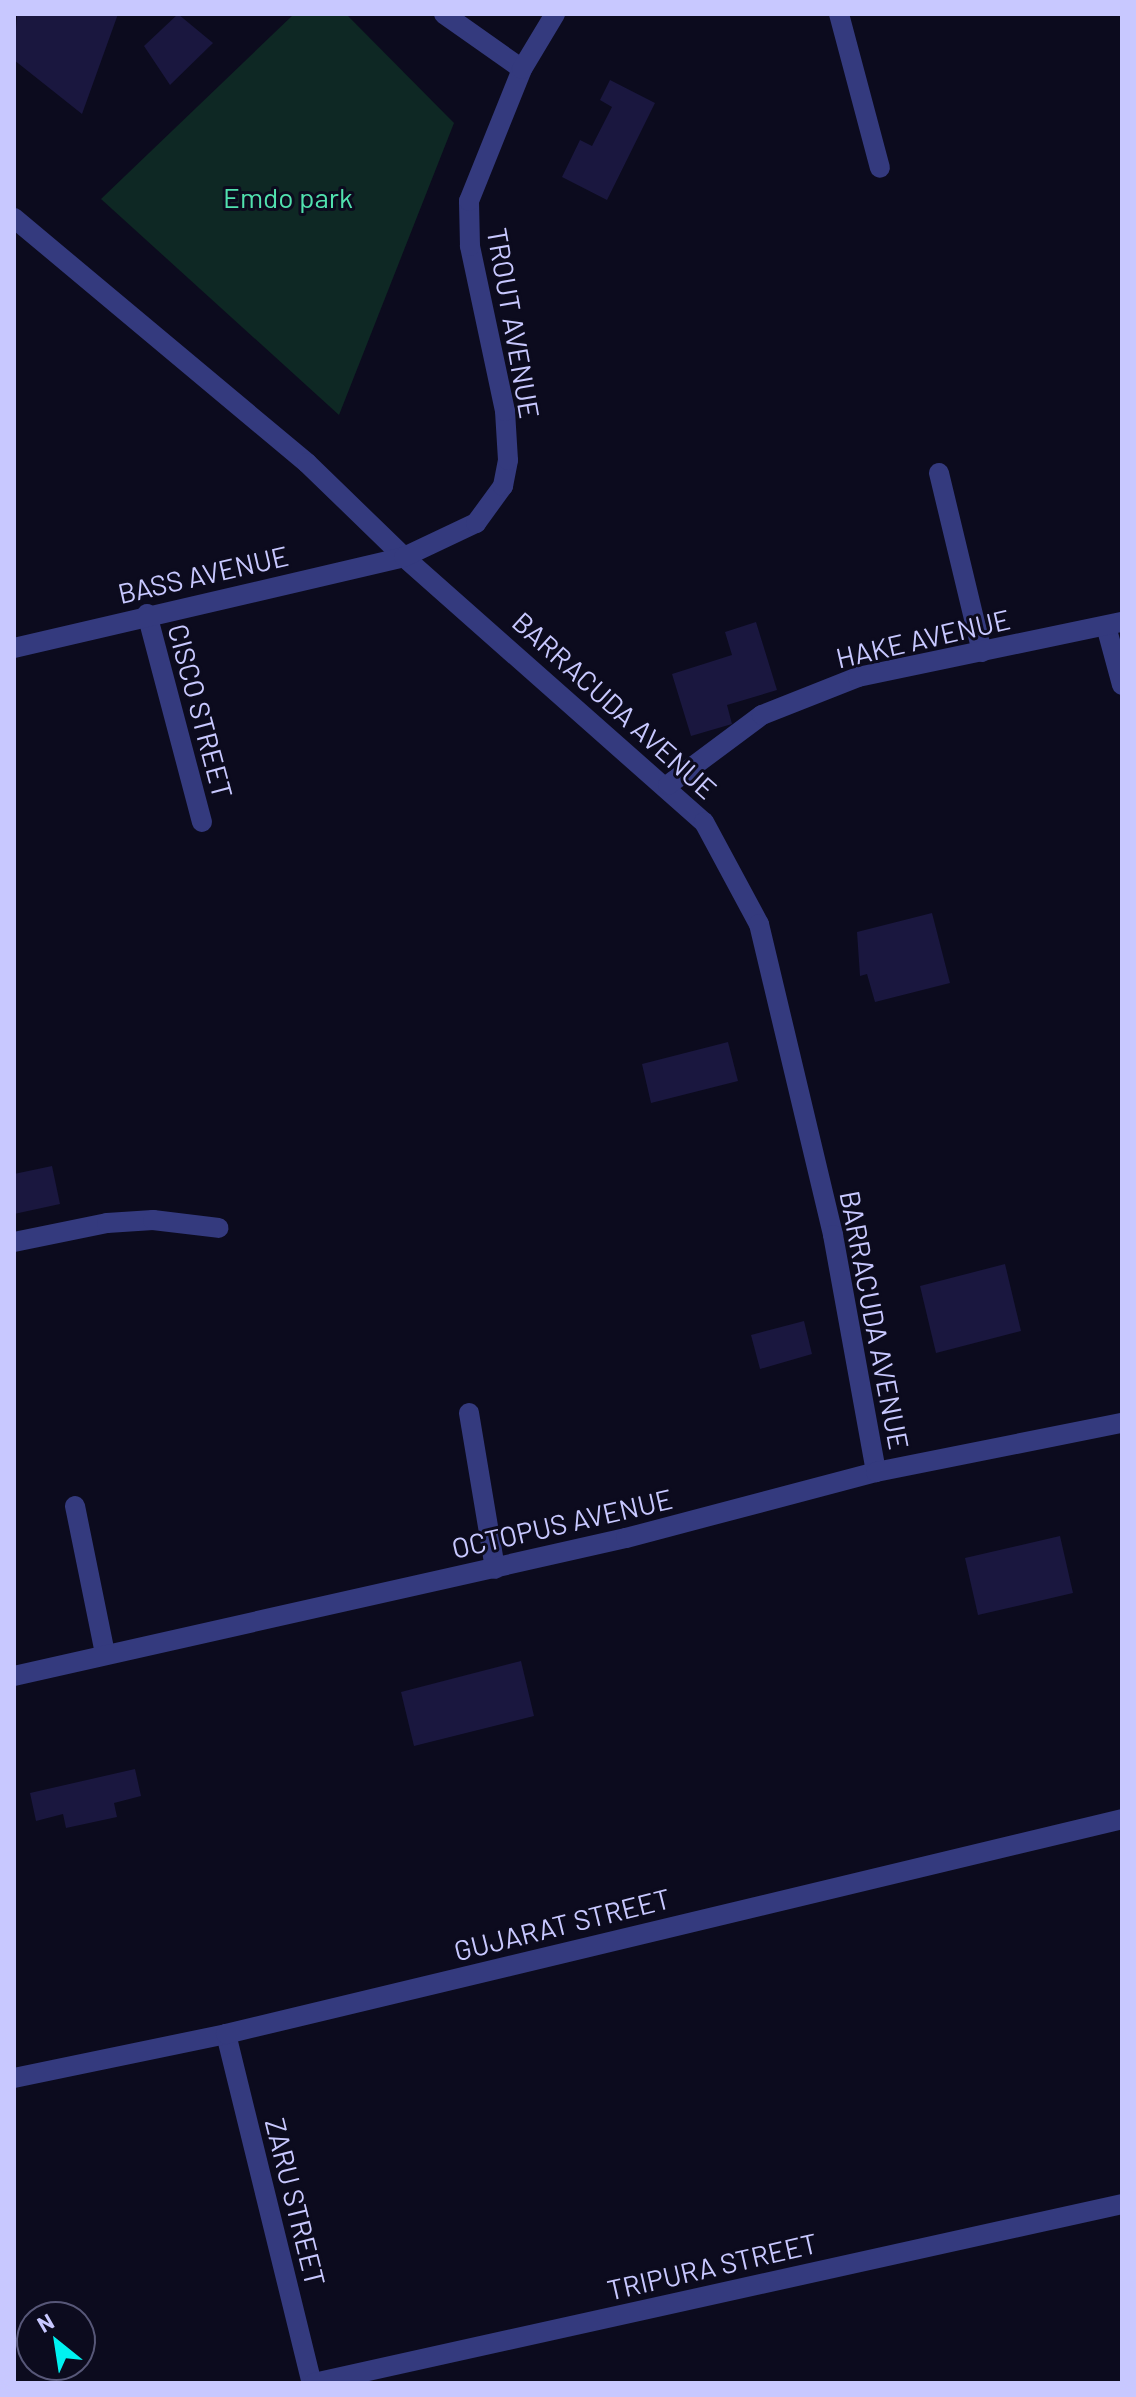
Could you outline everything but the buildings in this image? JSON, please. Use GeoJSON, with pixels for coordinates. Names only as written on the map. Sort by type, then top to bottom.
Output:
{"type":"FeatureCollection","features":[{"type":"Feature","properties":{"kind":"street"},"geometry":{"type":"LineString","coordinates":[[444,14],[522,69]]}},
{"type":"Feature","properties":{"kind":"street","name":"TROUT AVENUE"},"geometry":{"type":"LineString","coordinates":[[404,557],[461,535],[503,486],[505,411],[466,225],[488,148],[522,69],[555,14]]}},
{"type":"Feature","properties":{"kind":"street"},"geometry":{"type":"LineString","coordinates":[[839,14],[880,168]]}},
{"type":"Feature","properties":{"kind":"street","name":"BARRACUDA AVENUE"},"geometry":{"type":"LineString","coordinates":[[14,218],[295,452],[404,557],[668,785],[720,846],[759,924],[833,1235],[876,1472]]}},
{"type":"Feature","properties":{"kind":"street"},"geometry":{"type":"LineString","coordinates":[[939,473],[982,652]]}},
{"type":"Feature","properties":{"kind":"street","name":"BASS AVENUE"},"geometry":{"type":"LineString","coordinates":[[14,648],[147,614],[404,557]]}},
{"type":"Feature","properties":{"kind":"street","name":"CISCO STREET"},"geometry":{"type":"LineString","coordinates":[[147,614],[202,822]]}},
{"type":"Feature","properties":{"kind":"street"},"geometry":{"type":"LineString","coordinates":[[1114,624],[1122,685]]}},
{"type":"Feature","properties":{"kind":"street","name":"HAKE AVENUE"},"geometry":{"type":"LineString","coordinates":[[668,785],[762,715],[858,677],[1114,624]]}},
{"type":"Feature","properties":{"kind":"street"},"geometry":{"type":"LineString","coordinates":[[14,1242],[107,1223],[153,1220],[219,1228]]}},
{"type":"Feature","properties":{"kind":"street"},"geometry":{"type":"LineString","coordinates":[[469,1413],[495,1569]]}},
{"type":"Feature","properties":{"kind":"street","name":"OCTOPUS AVENUE"},"geometry":{"type":"LineString","coordinates":[[14,1676],[495,1569],[876,1472],[1122,1423]]}},
{"type":"Feature","properties":{"kind":"street"},"geometry":{"type":"LineString","coordinates":[[75,1506],[105,1654]]}},
{"type":"Feature","properties":{"kind":"street","name":"GUJARAT STREET"},"geometry":{"type":"LineString","coordinates":[[14,2078],[226,2034],[1122,1819]]}},
{"type":"Feature","properties":{"kind":"street","name":"ZARU STREET"},"geometry":{"type":"LineString","coordinates":[[226,2034],[313,2383]]}},
{"type":"Feature","properties":{"kind":"street","name":"TRIPURA STREET"},"geometry":{"type":"LineString","coordinates":[[313,2383],[1122,2204]]}},
{"type":"Feature","properties":{"kind":"green space","name":"Emdo park"},"geometry":{"type":"Polygon","coordinates":[[[294,14],[346,14],[454,123],[339,415],[101,199],[294,14]]]}}]}
